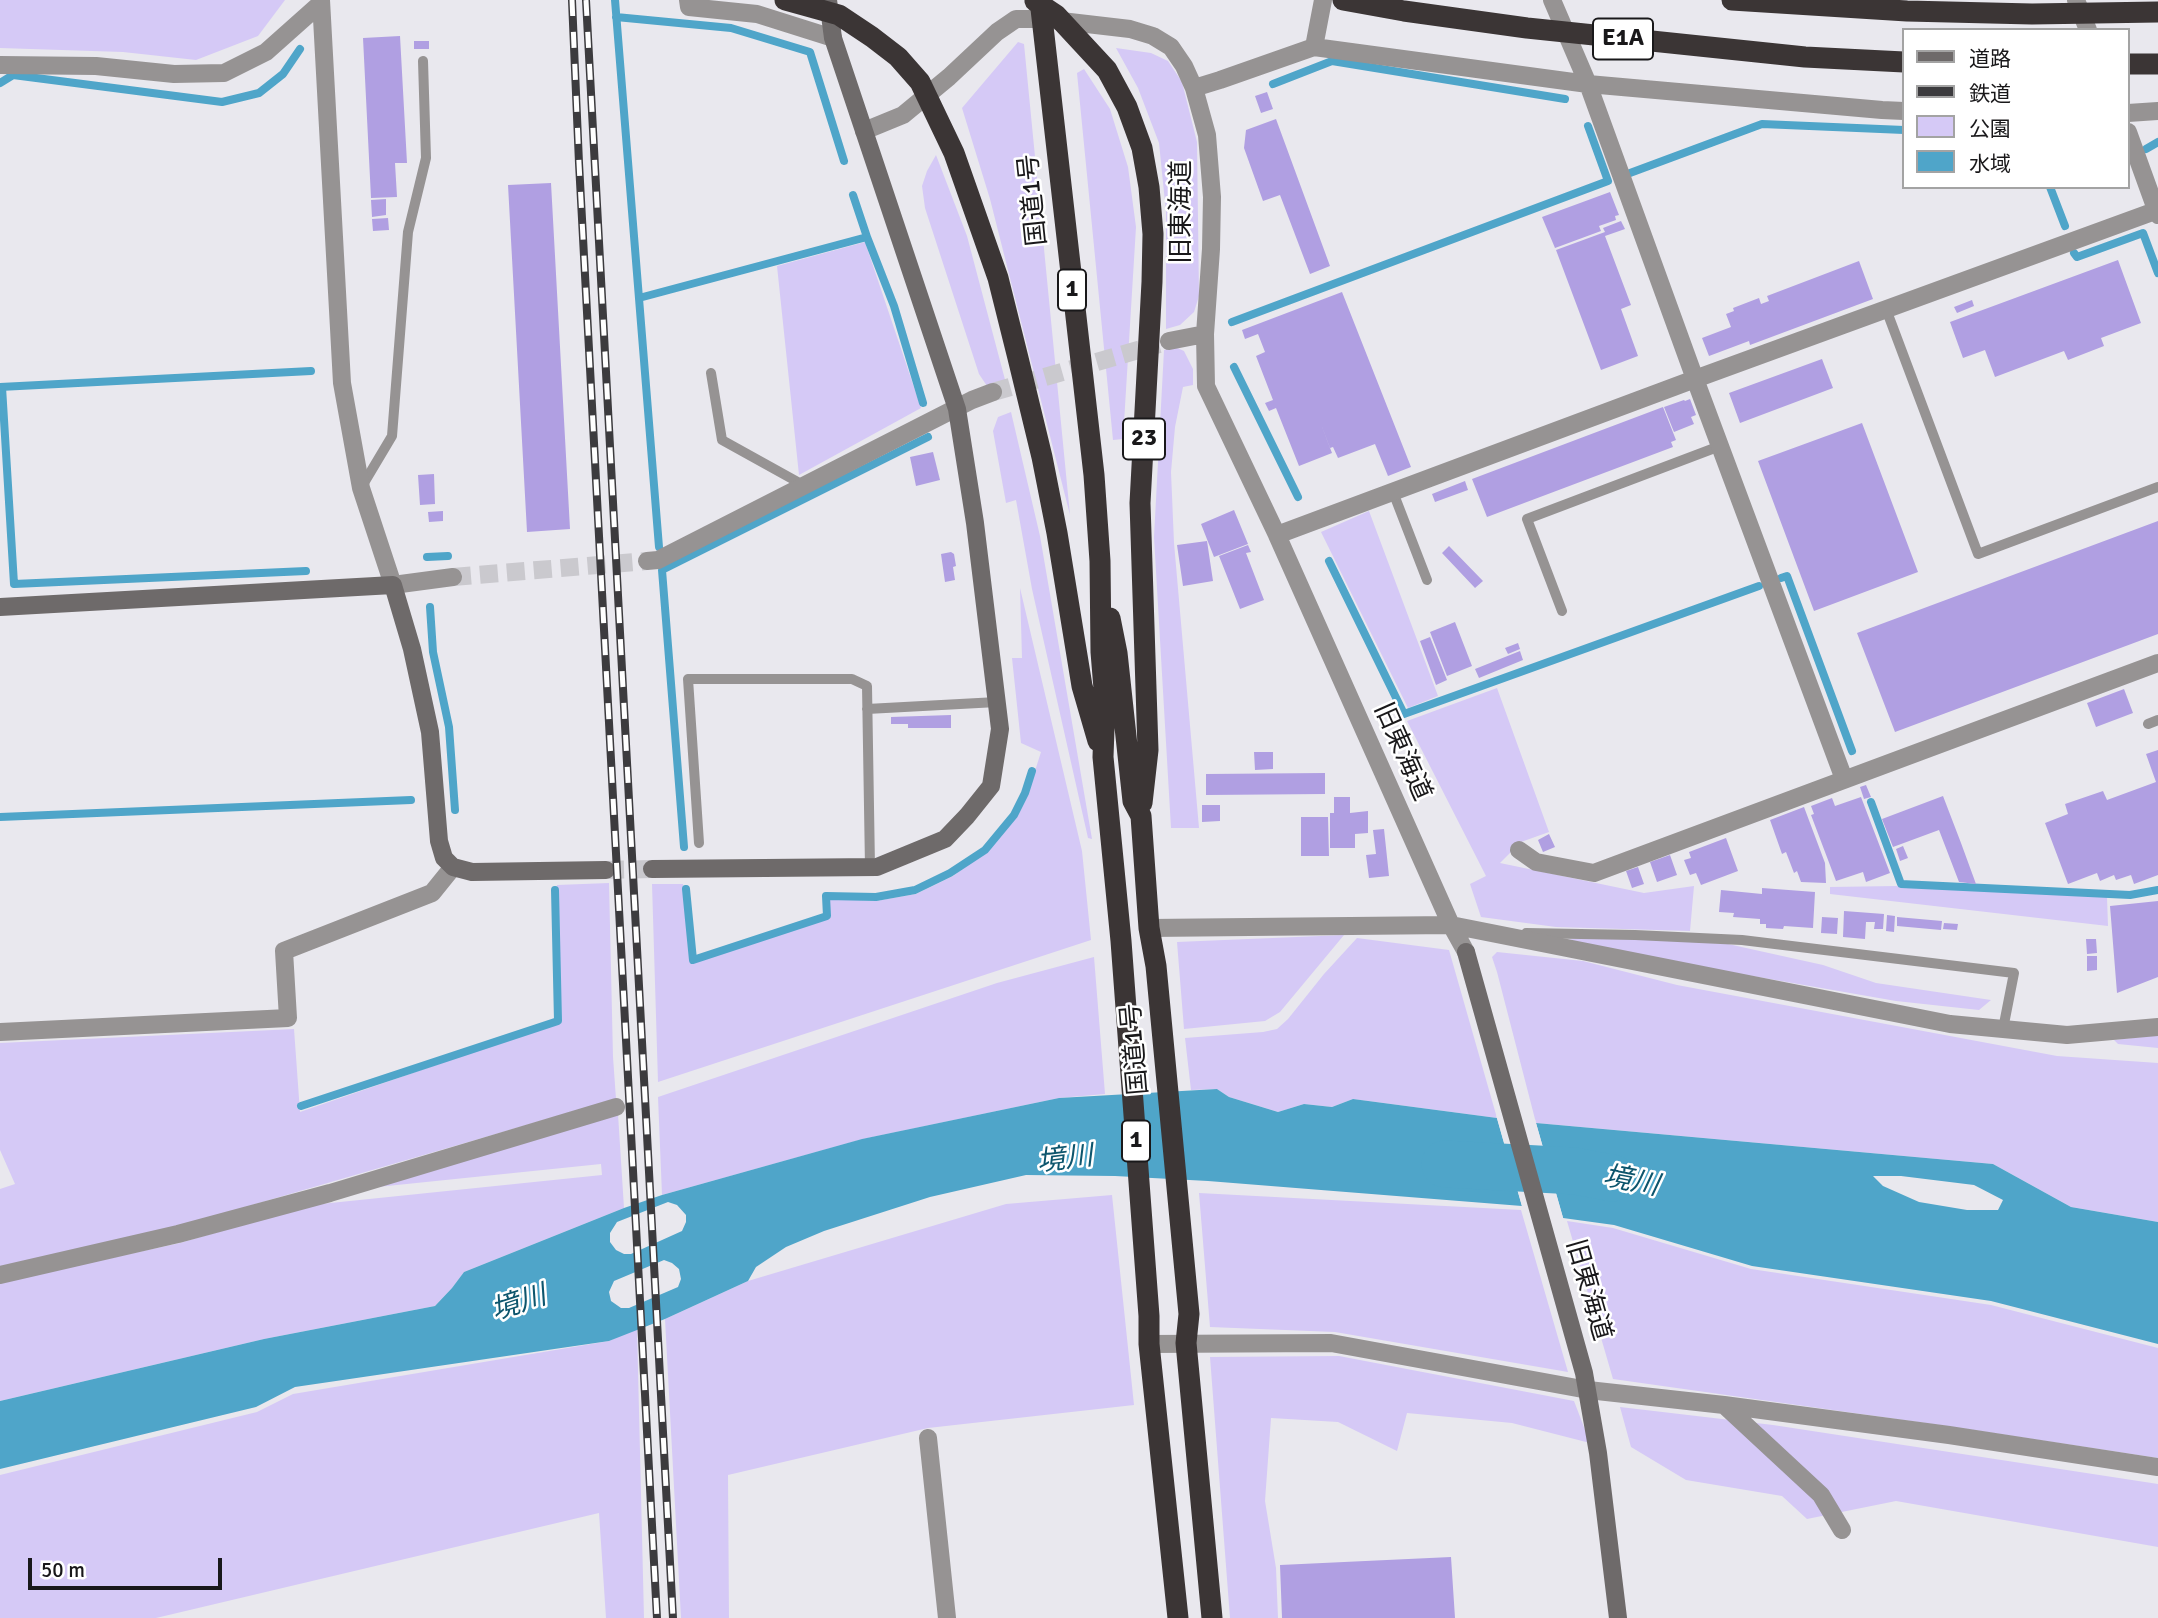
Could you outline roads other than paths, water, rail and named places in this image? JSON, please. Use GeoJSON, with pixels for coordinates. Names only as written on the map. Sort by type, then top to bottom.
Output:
{"type":"FeatureCollection","features":[{"type":"Feature","properties":{"kind":"highway"},"geometry":{"type":"LineString","coordinates":[[785,0],[839,15],[898,57],[920,82],[954,153],[998,278],[1021,370],[1057,533],[1082,686],[1103,757]]}},
{"type":"Feature","properties":{"kind":"highway","name":"23"},"geometry":{"type":"LineString","coordinates":[[1033,0],[1056,15],[1107,70],[1127,107],[1142,148],[1149,187],[1153,234],[1140,503],[1148,750],[1141,816]]}},
{"type":"Feature","properties":{"kind":"highway","name":"E1A"},"geometry":{"type":"LineString","coordinates":[[1343,0],[1527,28],[1805,57],[1902,62]]}},
{"type":"Feature","properties":{"kind":"highway"},"geometry":{"type":"LineString","coordinates":[[1732,0],[1907,11],[2032,14],[2158,12]]}},
{"type":"Feature","properties":{"kind":"highway","name":"国道1号"},"geometry":{"type":"LineString","coordinates":[[1042,10],[1077,342],[1094,475],[1105,701],[1103,757],[1122,965],[1149,1344],[1178,1618]]}},
{"type":"Feature","properties":{"kind":"highway"},"geometry":{"type":"LineString","coordinates":[[2130,64],[2158,64]]}},
{"type":"Feature","properties":{"kind":"highway","name":"国道1号"},"geometry":{"type":"LineString","coordinates":[[1100,561],[1117,653],[1133,800],[1141,816],[1149,928],[1156,965],[1189,1314],[1186,1343],[1212,1618]]}},
{"type":"Feature","properties":{"kind":"street"},"geometry":{"type":"LineString","coordinates":[[688,0],[689,7],[757,13],[833,38]]}},
{"type":"Feature","properties":{"kind":"street"},"geometry":{"type":"LineString","coordinates":[[652,869],[877,867],[945,839],[968,816],[991,786],[1000,729],[975,523],[957,409],[833,38],[828,0]]}},
{"type":"Feature","properties":{"kind":"street"},"geometry":{"type":"LineString","coordinates":[[1314,47],[1323,0]]}},
{"type":"Feature","properties":{"kind":"street"},"geometry":{"type":"LineString","coordinates":[[1552,0],[1588,84],[1844,779]]}},
{"type":"Feature","properties":{"kind":"street"},"geometry":{"type":"LineString","coordinates":[[2076,0],[2087,28]]}},
{"type":"Feature","properties":{"kind":"street"},"geometry":{"type":"LineString","coordinates":[[0,65],[96,66],[174,74],[224,74],[266,52],[321,2]]}},
{"type":"Feature","properties":{"kind":"street"},"geometry":{"type":"LineString","coordinates":[[321,2],[342,383],[361,488],[412,649],[430,732],[439,841],[444,858],[453,867],[472,873],[606,870]]}},
{"type":"Feature","properties":{"kind":"street","name":"旧東海道"},"geometry":{"type":"LineString","coordinates":[[864,131],[903,115],[998,32],[1016,19],[1042,10],[1153,36],[1171,47],[1184,66],[1194,88],[1207,135],[1212,197],[1212,249],[1205,334],[1206,386],[1277,535],[1451,925],[1466,952],[1586,1382],[1610,1541],[1618,1618]]}},
{"type":"Feature","properties":{"kind":"street"},"geometry":{"type":"LineString","coordinates":[[1194,88],[1314,47],[1588,84],[1902,111]]}},
{"type":"Feature","properties":{"kind":"street"},"geometry":{"type":"LineString","coordinates":[[2130,113],[2158,111]]}},
{"type":"Feature","properties":{"kind":"street"},"geometry":{"type":"LineString","coordinates":[[1277,535],[1695,379],[2157,212],[2130,138]]}},
{"type":"Feature","properties":{"kind":"street"},"geometry":{"type":"LineString","coordinates":[[1169,341],[1205,334]]}},
{"type":"Feature","properties":{"kind":"street"},"geometry":{"type":"LineString","coordinates":[[648,561],[659,560],[992,392]]}},
{"type":"Feature","properties":{"kind":"street"},"geometry":{"type":"LineString","coordinates":[[0,607],[393,585],[453,577]]}},
{"type":"Feature","properties":{"kind":"street"},"geometry":{"type":"LineString","coordinates":[[1520,850],[1536,862],[1594,873],[2158,663]]}},
{"type":"Feature","properties":{"kind":"street"},"geometry":{"type":"LineString","coordinates":[[0,1032],[288,1018],[284,951],[432,893],[453,867]]}},
{"type":"Feature","properties":{"kind":"street"},"geometry":{"type":"LineString","coordinates":[[1149,928],[1451,925],[1950,1024],[2067,1035],[2158,1027]]}},
{"type":"Feature","properties":{"kind":"street"},"geometry":{"type":"LineString","coordinates":[[0,1275],[178,1234],[330,1193],[615,1107]]}},
{"type":"Feature","properties":{"kind":"street"},"geometry":{"type":"LineString","coordinates":[[1149,1344],[1331,1343],[1724,1405],[1949,1435],[2158,1467]]}},
{"type":"Feature","properties":{"kind":"street"},"geometry":{"type":"LineString","coordinates":[[1724,1405],[1821,1495],[1842,1530]]}},
{"type":"Feature","properties":{"kind":"street"},"geometry":{"type":"LineString","coordinates":[[928,1438],[947,1618]]}},
{"type":"Feature","properties":{"kind":"lane"},"geometry":{"type":"LineString","coordinates":[[361,488],[392,436],[408,232],[426,158],[423,61]]}},
{"type":"Feature","properties":{"kind":"lane"},"geometry":{"type":"LineString","coordinates":[[1886,309],[1979,554],[2158,487]]}},
{"type":"Feature","properties":{"kind":"lane"},"geometry":{"type":"LineString","coordinates":[[711,373],[722,440],[806,486]]}},
{"type":"Feature","properties":{"kind":"lane"},"geometry":{"type":"LineString","coordinates":[[1562,611],[1527,519],[1720,446]]}},
{"type":"Feature","properties":{"kind":"lane"},"geometry":{"type":"LineString","coordinates":[[1394,492],[1427,580]]}},
{"type":"Feature","properties":{"kind":"lane"},"geometry":{"type":"LineString","coordinates":[[699,844],[688,679],[852,679],[867,685],[870,867]]}},
{"type":"Feature","properties":{"kind":"lane"},"geometry":{"type":"LineString","coordinates":[[867,709],[997,702]]}},
{"type":"Feature","properties":{"kind":"lane"},"geometry":{"type":"LineString","coordinates":[[1478,932],[1742,940],[2014,973],[2003,1029]]}},
{"type":"Feature","properties":{"kind":"water"},"geometry":{"type":"Polygon","coordinates":[[[1217,1089],[1229,1097],[1278,1112],[1304,1104],[1332,1107],[1353,1099],[1497,1118],[1522,1206],[1208,1181],[1026,1175],[930,1197],[824,1231],[786,1247],[756,1267],[748,1281],[609,1341],[295,1387],[256,1407],[0,1469],[0,1401],[264,1339],[435,1306],[464,1272],[662,1195],[862,1139],[1059,1098],[1217,1089]],[[668,1202],[617,1222],[610,1233],[610,1242],[616,1250],[631,1254],[682,1231],[686,1215],[677,1205],[668,1202]],[[664,1260],[614,1281],[609,1292],[611,1301],[621,1308],[629,1308],[678,1287],[681,1279],[679,1269],[664,1260]]]}},
{"type":"Feature","properties":{"kind":"water"},"geometry":{"type":"Polygon","coordinates":[[[1536,1123],[1993,1164],[2071,1207],[2158,1222],[2158,1344],[1991,1301],[1752,1266],[1614,1225],[1563,1218],[1536,1123]],[[1873,1176],[1883,1186],[1919,1202],[1967,1210],[1998,1210],[2003,1200],[1974,1185],[1901,1176],[1873,1176]]]}},
{"type":"Feature","properties":{"kind":"waterway"},"geometry":{"type":"LineString","coordinates":[[615,0],[659,547]]}},
{"type":"Feature","properties":{"kind":"waterway"},"geometry":{"type":"LineString","coordinates":[[616,17],[731,28],[810,52],[844,161]]}},
{"type":"Feature","properties":{"kind":"waterway"},"geometry":{"type":"LineString","coordinates":[[0,83],[13,75],[222,102],[259,93],[283,74],[300,49]]}},
{"type":"Feature","properties":{"kind":"waterway"},"geometry":{"type":"LineString","coordinates":[[1273,84],[1332,61],[1565,99]]}},
{"type":"Feature","properties":{"kind":"waterway"},"geometry":{"type":"LineString","coordinates":[[1630,173],[1762,124],[1902,130]]}},
{"type":"Feature","properties":{"kind":"waterway"},"geometry":{"type":"LineString","coordinates":[[1232,322],[1608,181],[1588,126]]}},
{"type":"Feature","properties":{"kind":"waterway"},"geometry":{"type":"LineString","coordinates":[[2146,149],[2158,142]]}},
{"type":"Feature","properties":{"kind":"waterway"},"geometry":{"type":"LineString","coordinates":[[2051,189],[2065,226]]}},
{"type":"Feature","properties":{"kind":"waterway"},"geometry":{"type":"LineString","coordinates":[[853,195],[867,237]]}},
{"type":"Feature","properties":{"kind":"waterway"},"geometry":{"type":"LineString","coordinates":[[2074,253],[2077,257],[2143,233],[2158,273]]}},
{"type":"Feature","properties":{"kind":"waterway"},"geometry":{"type":"LineString","coordinates":[[639,298],[867,237],[894,306],[923,403]]}},
{"type":"Feature","properties":{"kind":"waterway"},"geometry":{"type":"LineString","coordinates":[[1234,367],[1298,497]]}},
{"type":"Feature","properties":{"kind":"waterway"},"geometry":{"type":"LineString","coordinates":[[0,387],[311,371]]}},
{"type":"Feature","properties":{"kind":"waterway"},"geometry":{"type":"LineString","coordinates":[[2,387],[14,584],[306,571]]}},
{"type":"Feature","properties":{"kind":"waterway"},"geometry":{"type":"LineString","coordinates":[[684,847],[662,570],[928,437]]}},
{"type":"Feature","properties":{"kind":"waterway"},"geometry":{"type":"LineString","coordinates":[[427,557],[448,556]]}},
{"type":"Feature","properties":{"kind":"waterway"},"geometry":{"type":"LineString","coordinates":[[1329,561],[1404,714],[1759,586]]}},
{"type":"Feature","properties":{"kind":"waterway"},"geometry":{"type":"LineString","coordinates":[[1781,578],[1787,576],[1852,751]]}},
{"type":"Feature","properties":{"kind":"waterway"},"geometry":{"type":"LineString","coordinates":[[430,607],[433,652],[449,727],[455,810]]}},
{"type":"Feature","properties":{"kind":"waterway"},"geometry":{"type":"LineString","coordinates":[[686,889],[693,960],[827,916],[826,896],[876,897],[915,890],[950,873],[985,850],[1014,815],[1032,771]]}},
{"type":"Feature","properties":{"kind":"waterway"},"geometry":{"type":"LineString","coordinates":[[0,817],[411,800]]}},
{"type":"Feature","properties":{"kind":"waterway"},"geometry":{"type":"LineString","coordinates":[[1871,802],[1901,884],[2130,895],[2158,890]]}},
{"type":"Feature","properties":{"kind":"waterway"},"geometry":{"type":"LineString","coordinates":[[301,1106],[558,1021],[555,890]]}},
{"type":"Feature","properties":{"kind":"waterway","name":"境川"},"geometry":{"type":"LineString","coordinates":[[1445,1164],[1575,1171],[1612,1178]]}},
{"type":"Feature","properties":{"kind":"tunnel"},"geometry":{"type":"LineString","coordinates":[[993,392],[1159,344]]}},
{"type":"Feature","properties":{"kind":"tunnel"},"geometry":{"type":"LineString","coordinates":[[453,577],[647,561]]}},
{"type":"Feature","properties":{"kind":"tunnel"},"geometry":{"type":"LineString","coordinates":[[606,870],[652,869]]}},
{"type":"Feature","properties":{"kind":"railway"},"geometry":{"type":"LineString","coordinates":[[572,0],[657,1618]]}},
{"type":"Feature","properties":{"kind":"railway"},"geometry":{"type":"LineString","coordinates":[[586,0],[673,1618]]}}]}
